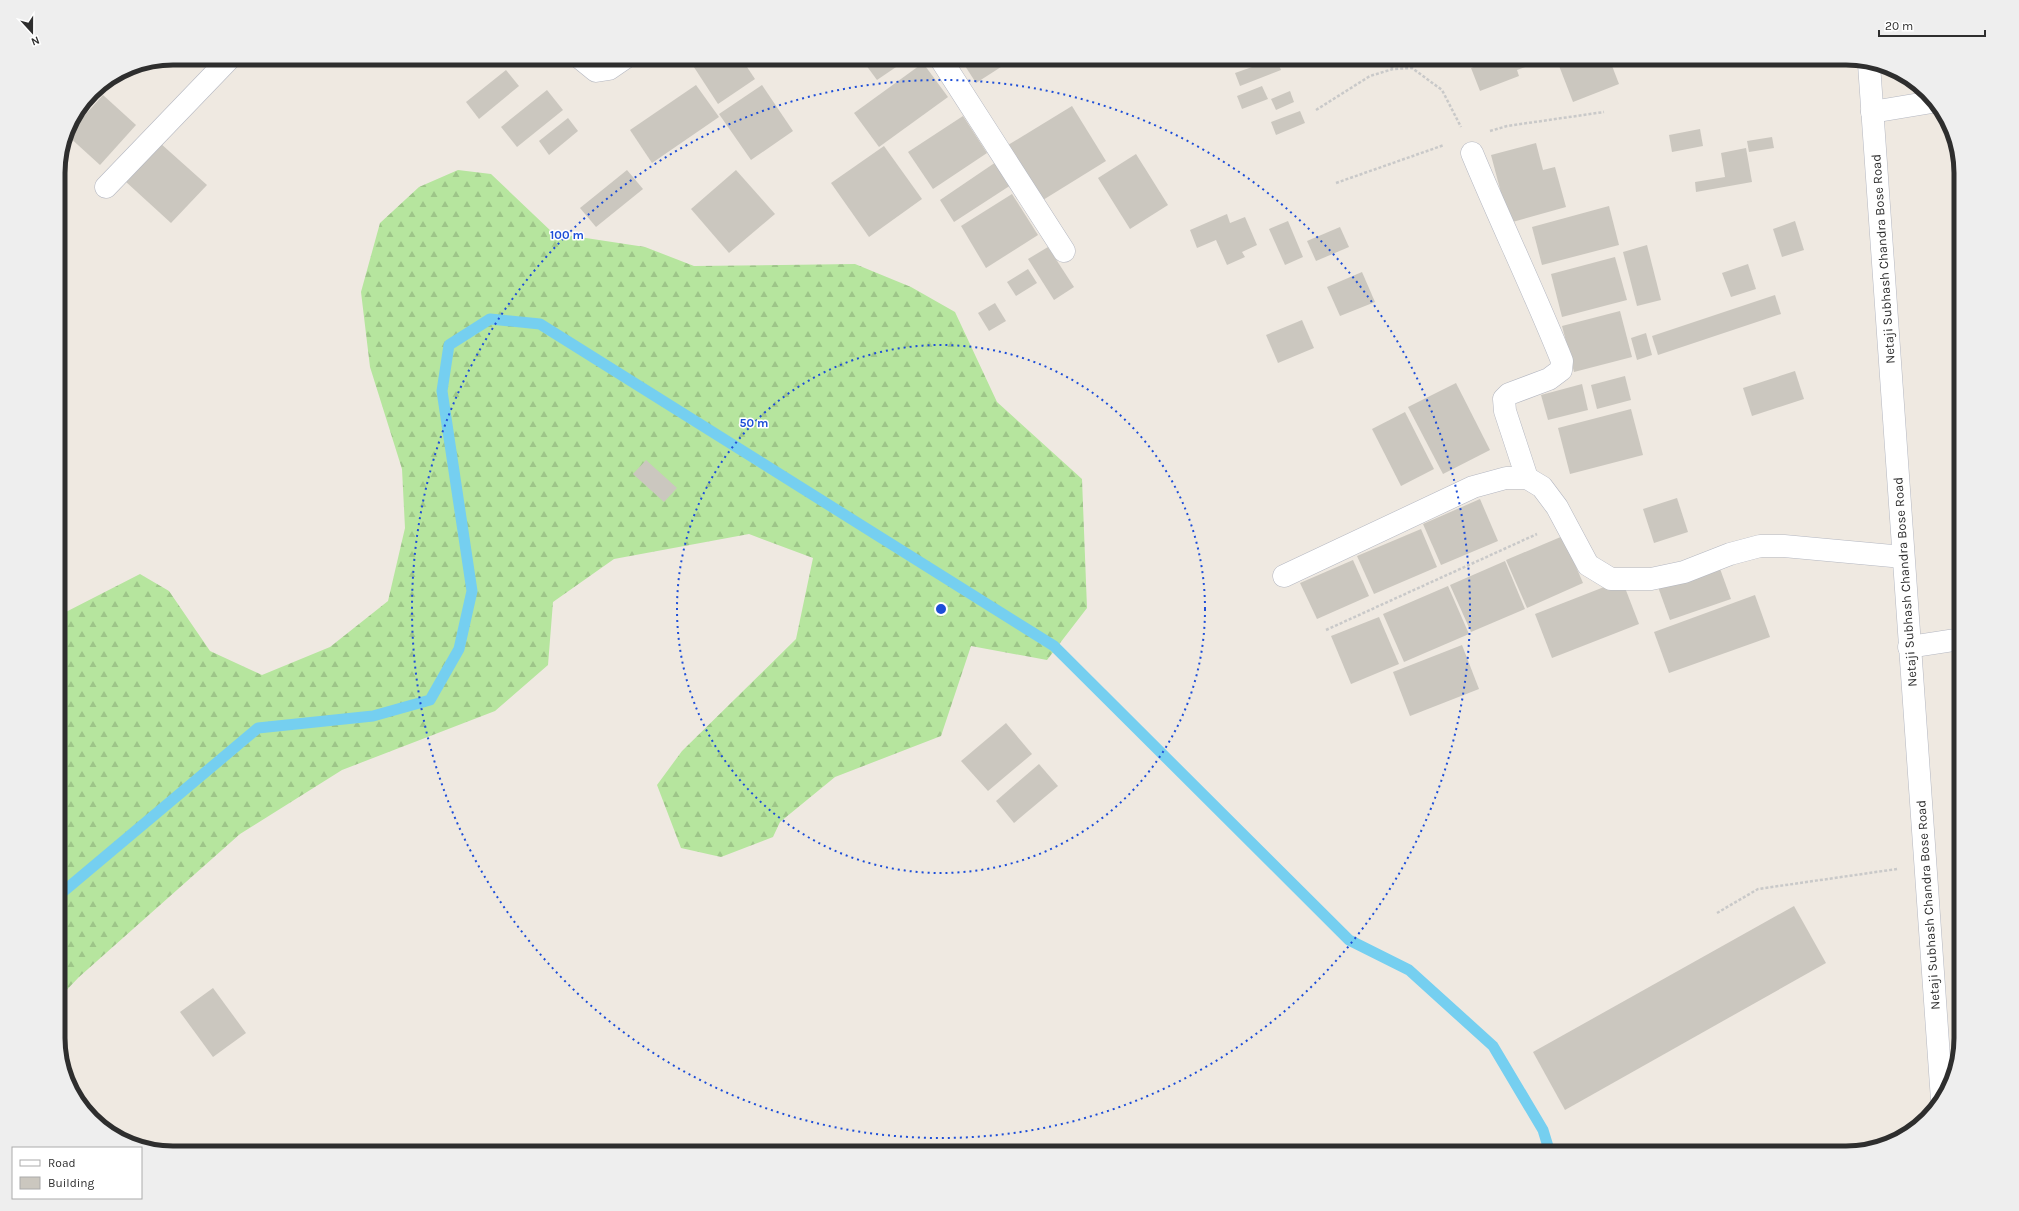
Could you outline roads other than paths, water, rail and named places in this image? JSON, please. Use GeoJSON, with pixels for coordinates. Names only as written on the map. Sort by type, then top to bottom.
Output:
{"type":"FeatureCollection","features":[{"type":"Feature","properties":{"kind":"street"},"geometry":{"type":"LineString","coordinates":[[106,187],[223,65]]}},
{"type":"Feature","properties":{"kind":"street"},"geometry":{"type":"LineString","coordinates":[[589,65],[596,71],[609,69],[615,65]]}},
{"type":"Feature","properties":{"kind":"street"},"geometry":{"type":"LineString","coordinates":[[944,65],[1064,251]]}},
{"type":"Feature","properties":{"kind":"street","name":"Netaji Subhash Chandra Bose Road"},"geometry":{"type":"LineString","coordinates":[[1869,68],[1941,1089]]}},
{"type":"Feature","properties":{"kind":"street"},"geometry":{"type":"LineString","coordinates":[[1872,112],[1928,103]]}},
{"type":"Feature","properties":{"kind":"street"},"geometry":{"type":"LineString","coordinates":[[1472,153],[1507,236],[1538,300],[1562,361],[1561,370],[1549,379],[1509,394],[1504,399],[1505,411],[1527,478]]}},
{"type":"Feature","properties":{"kind":"street"},"geometry":{"type":"LineString","coordinates":[[1284,576],[1473,487],[1506,478],[1527,478],[1542,487],[1557,507],[1588,565],[1611,579],[1651,579],[1684,572],[1730,554],[1760,546],[1784,546],[1903,557]]}},
{"type":"Feature","properties":{"kind":"street"},"geometry":{"type":"LineString","coordinates":[[1909,646],[1954,640]]}},
{"type":"Feature","properties":{"kind":"waterway"},"geometry":{"type":"LineString","coordinates":[[65,890],[258,728],[373,716],[430,700],[459,649],[472,591],[442,391],[449,345],[490,319],[540,324],[1054,646],[1349,940],[1409,970],[1493,1046],[1543,1130],[1548,1146]]}}]}
